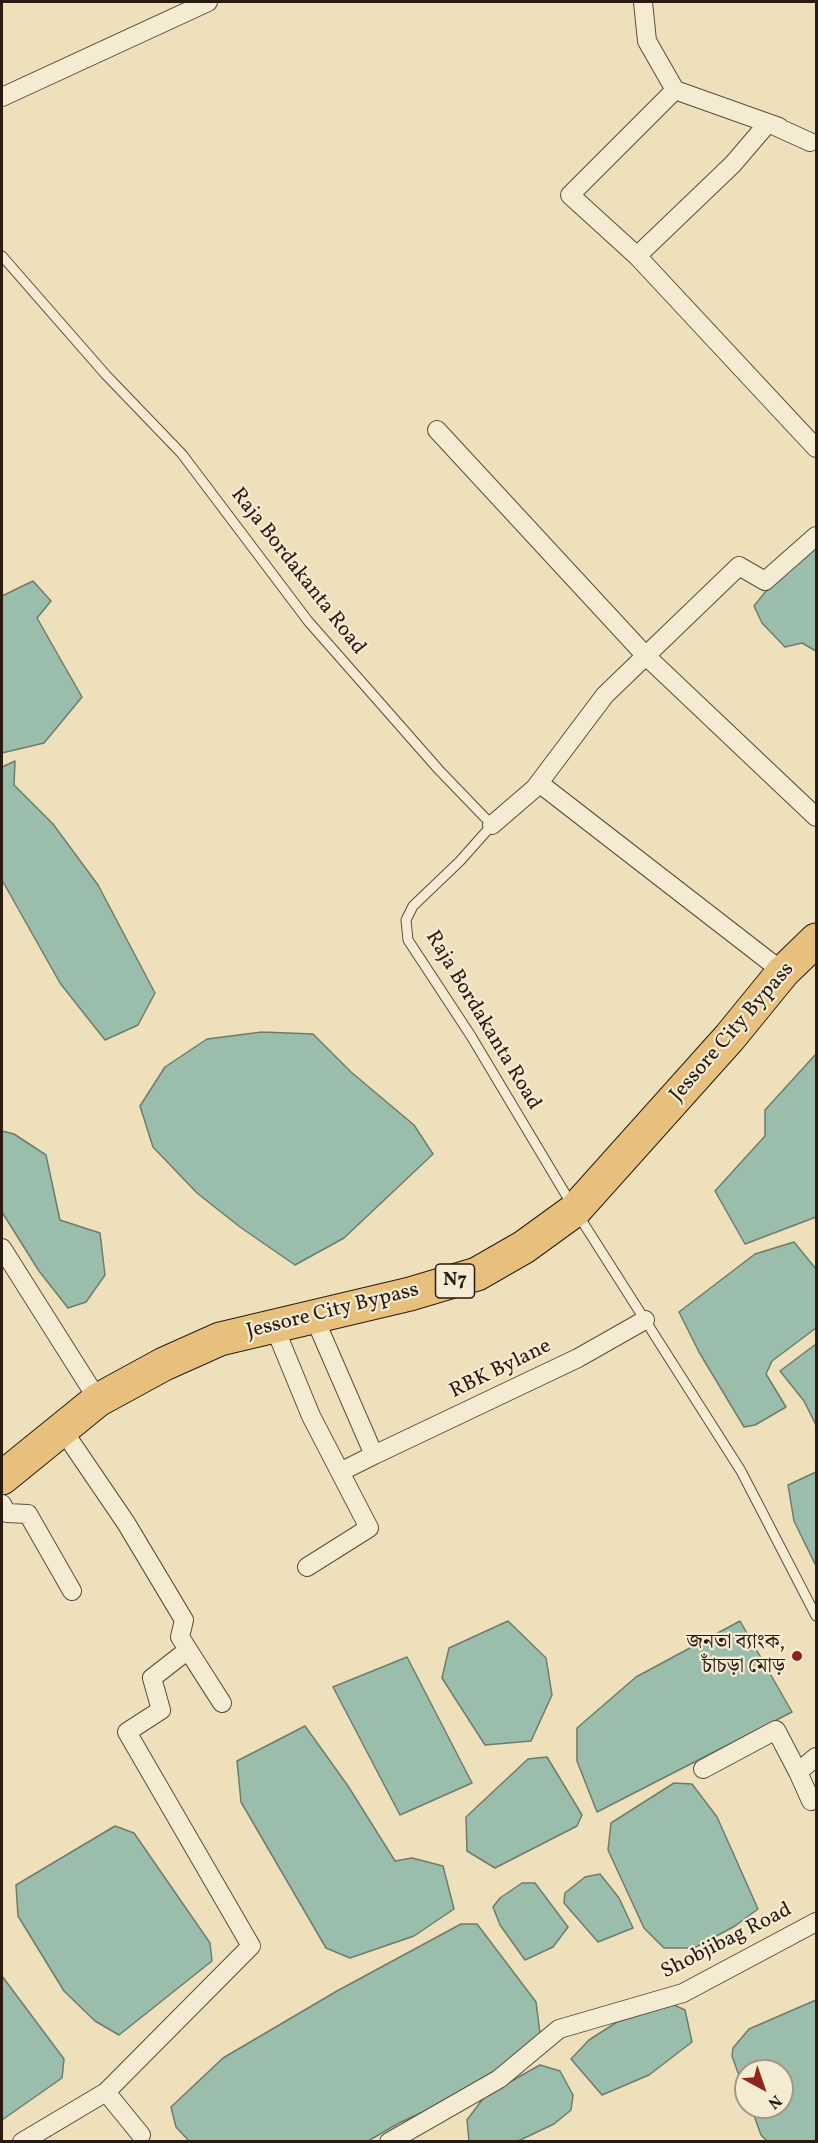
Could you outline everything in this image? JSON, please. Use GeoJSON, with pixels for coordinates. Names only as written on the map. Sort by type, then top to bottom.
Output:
{"type":"FeatureCollection","features":[{"type":"Feature","properties":{"kind":"highway","name":"Jessore City Bypass"},"geometry":{"type":"LineString","coordinates":[[2,1478],[98,1400],[164,1364],[220,1339],[410,1294],[477,1274],[524,1247],[575,1210],[730,1038],[783,972],[816,940]]}},
{"type":"Feature","properties":{"kind":"street"},"geometry":{"type":"LineString","coordinates":[[2,97],[208,2]]}},
{"type":"Feature","properties":{"kind":"street"},"geometry":{"type":"LineString","coordinates":[[643,2],[646,41],[675,90],[768,123],[813,145]]}},
{"type":"Feature","properties":{"kind":"street"},"geometry":{"type":"LineString","coordinates":[[675,90],[570,195],[637,256],[816,448]]}},
{"type":"Feature","properties":{"kind":"street"},"geometry":{"type":"LineString","coordinates":[[637,256],[733,164],[768,123]]}},
{"type":"Feature","properties":{"kind":"street"},"geometry":{"type":"LineString","coordinates":[[437,430],[645,655],[816,817]]}},
{"type":"Feature","properties":{"kind":"street"},"geometry":{"type":"LineString","coordinates":[[492,825],[539,783],[605,694],[739,566],[765,581],[816,536]]}},
{"type":"Feature","properties":{"kind":"street"},"geometry":{"type":"LineString","coordinates":[[539,783],[783,972]]}},
{"type":"Feature","properties":{"kind":"street"},"geometry":{"type":"LineString","coordinates":[[2,1248],[98,1400]]}},
{"type":"Feature","properties":{"kind":"street"},"geometry":{"type":"LineString","coordinates":[[314,1317],[374,1455]]}},
{"type":"Feature","properties":{"kind":"street","name":"RBK Bylane"},"geometry":{"type":"LineString","coordinates":[[340,1472],[578,1358],[645,1320]]}},
{"type":"Feature","properties":{"kind":"street"},"geometry":{"type":"LineString","coordinates":[[274,1326],[311,1416],[369,1528],[307,1567]]}},
{"type":"Feature","properties":{"kind":"street"},"geometry":{"type":"LineString","coordinates":[[22,2142],[106,2092],[251,1946],[127,1732],[161,1710],[152,1678],[188,1650],[222,1703],[180,1637],[184,1620],[126,1523],[62,1429]]}},
{"type":"Feature","properties":{"kind":"street"},"geometry":{"type":"LineString","coordinates":[[2,1504],[7,1513],[28,1514],[72,1591]]}},
{"type":"Feature","properties":{"kind":"street"},"geometry":{"type":"LineString","coordinates":[[703,1769],[776,1730],[811,1801]]}},
{"type":"Feature","properties":{"kind":"street"},"geometry":{"type":"LineString","coordinates":[[798,1772],[816,1757]]}},
{"type":"Feature","properties":{"kind":"street","name":"Shobjibag Road"},"geometry":{"type":"LineString","coordinates":[[389,2142],[499,2079],[559,2029],[683,1994],[816,1922]]}},
{"type":"Feature","properties":{"kind":"street"},"geometry":{"type":"LineString","coordinates":[[106,2092],[140,2140]]}},
{"type":"Feature","properties":{"kind":"lane","name":"Raja Bordakanta Road"},"geometry":{"type":"LineString","coordinates":[[2,256],[61,326],[182,454],[308,621],[439,770],[492,825],[460,861],[412,906],[406,920],[408,940],[471,1036],[575,1210],[741,1471],[816,1616]]}},
{"type":"Feature","properties":{"kind":"shaded area"},"geometry":{"type":"Polygon","coordinates":[[[816,547],[816,651],[802,643],[785,647],[762,623],[754,606],[774,581],[816,547]]]}},
{"type":"Feature","properties":{"kind":"shaded area"},"geometry":{"type":"Polygon","coordinates":[[[33,581],[51,601],[37,618],[82,697],[44,743],[2,753],[2,596],[33,581]]]}},
{"type":"Feature","properties":{"kind":"shaded area"},"geometry":{"type":"Polygon","coordinates":[[[15,761],[14,785],[53,824],[98,885],[155,993],[138,1025],[105,1040],[60,983],[2,880],[2,767],[15,761]]]}},
{"type":"Feature","properties":{"kind":"shaded area"},"geometry":{"type":"Polygon","coordinates":[[[262,1032],[313,1034],[351,1072],[414,1125],[433,1154],[344,1238],[295,1265],[240,1227],[197,1193],[153,1147],[140,1106],[165,1067],[207,1039],[262,1032]]]}},
{"type":"Feature","properties":{"kind":"shaded area"},"geometry":{"type":"Polygon","coordinates":[[[816,1054],[816,1217],[745,1244],[715,1191],[765,1136],[765,1110],[816,1054]]]}},
{"type":"Feature","properties":{"kind":"shaded area"},"geometry":{"type":"Polygon","coordinates":[[[2,1131],[14,1134],[46,1155],[60,1220],[100,1233],[105,1275],[86,1302],[68,1308],[39,1271],[2,1212],[2,1131]]]}},
{"type":"Feature","properties":{"kind":"shaded area"},"geometry":{"type":"Polygon","coordinates":[[[794,1242],[816,1269],[816,1328],[772,1361],[766,1374],[786,1407],[755,1425],[744,1427],[699,1352],[679,1312],[755,1254],[794,1242]]]}},
{"type":"Feature","properties":{"kind":"shaded area"},"geometry":{"type":"Polygon","coordinates":[[[816,1344],[816,1425],[804,1401],[780,1371],[816,1344]]]}},
{"type":"Feature","properties":{"kind":"shaded area"},"geometry":{"type":"Polygon","coordinates":[[[816,1472],[816,1566],[794,1521],[788,1485],[816,1472]]]}},
{"type":"Feature","properties":{"kind":"shaded area"},"geometry":{"type":"Polygon","coordinates":[[[508,1621],[546,1658],[552,1695],[531,1741],[485,1745],[442,1678],[449,1648],[508,1621]]]}},
{"type":"Feature","properties":{"kind":"shaded area"},"geometry":{"type":"Polygon","coordinates":[[[740,1621],[792,1712],[597,1812],[577,1761],[577,1728],[636,1677],[740,1621]]]}},
{"type":"Feature","properties":{"kind":"shaded area"},"geometry":{"type":"Polygon","coordinates":[[[407,1657],[472,1783],[400,1815],[333,1687],[407,1657]]]}},
{"type":"Feature","properties":{"kind":"shaded area"},"geometry":{"type":"Polygon","coordinates":[[[305,1726],[348,1786],[395,1861],[412,1858],[443,1866],[454,1909],[414,1936],[350,1958],[326,1948],[241,1802],[237,1761],[305,1726]]]}},
{"type":"Feature","properties":{"kind":"shaded area"},"geometry":{"type":"Polygon","coordinates":[[[547,1757],[582,1815],[577,1826],[495,1868],[467,1851],[466,1817],[528,1759],[547,1757]]]}},
{"type":"Feature","properties":{"kind":"shaded area"},"geometry":{"type":"Polygon","coordinates":[[[674,1783],[692,1784],[717,1817],[758,1909],[735,1926],[694,1948],[664,1948],[644,1928],[608,1850],[611,1823],[674,1783]]]}},
{"type":"Feature","properties":{"kind":"shaded area"},"geometry":{"type":"Polygon","coordinates":[[[115,1826],[134,1833],[210,1943],[212,1961],[119,2035],[95,2021],[64,1991],[18,1916],[16,1885],[115,1826]]]}},
{"type":"Feature","properties":{"kind":"shaded area"},"geometry":{"type":"Polygon","coordinates":[[[600,1874],[619,1898],[633,1928],[598,1942],[564,1903],[565,1893],[585,1877],[600,1874]]]}},
{"type":"Feature","properties":{"kind":"shaded area"},"geometry":{"type":"Polygon","coordinates":[[[522,1883],[535,1883],[568,1927],[553,1947],[525,1960],[500,1925],[493,1907],[500,1898],[522,1883]]]}},
{"type":"Feature","properties":{"kind":"shaded area"},"geometry":{"type":"Polygon","coordinates":[[[461,1924],[477,1924],[536,2002],[541,2041],[464,2093],[399,2123],[368,2141],[189,2141],[176,2127],[171,2107],[223,2058],[337,1991],[461,1924]]]}},
{"type":"Feature","properties":{"kind":"shaded area"},"geometry":{"type":"Polygon","coordinates":[[[2,1976],[64,2059],[62,2078],[2,2120],[2,1976]]]}},
{"type":"Feature","properties":{"kind":"shaded area"},"geometry":{"type":"Polygon","coordinates":[[[816,2000],[816,2141],[767,2141],[761,2135],[755,2119],[794,2119],[794,2059],[734,2059],[734,2062],[733,2048],[749,2029],[816,2000]]]}},
{"type":"Feature","properties":{"kind":"shaded area"},"geometry":{"type":"Polygon","coordinates":[[[674,2005],[685,2010],[692,2042],[649,2075],[602,2095],[571,2059],[589,2040],[617,2022],[674,2005]]]}},
{"type":"Feature","properties":{"kind":"shaded area"},"geometry":{"type":"Polygon","coordinates":[[[540,2065],[560,2071],[573,2095],[571,2110],[554,2124],[518,2141],[469,2141],[467,2120],[485,2096],[540,2065]]]}},
{"type":"Feature","properties":{"kind":"place","name":"জনতা ব্যাংক, চাঁচড়া মোড়"},"geometry":{"type":"Point","coordinates":[797,1656]}}]}
